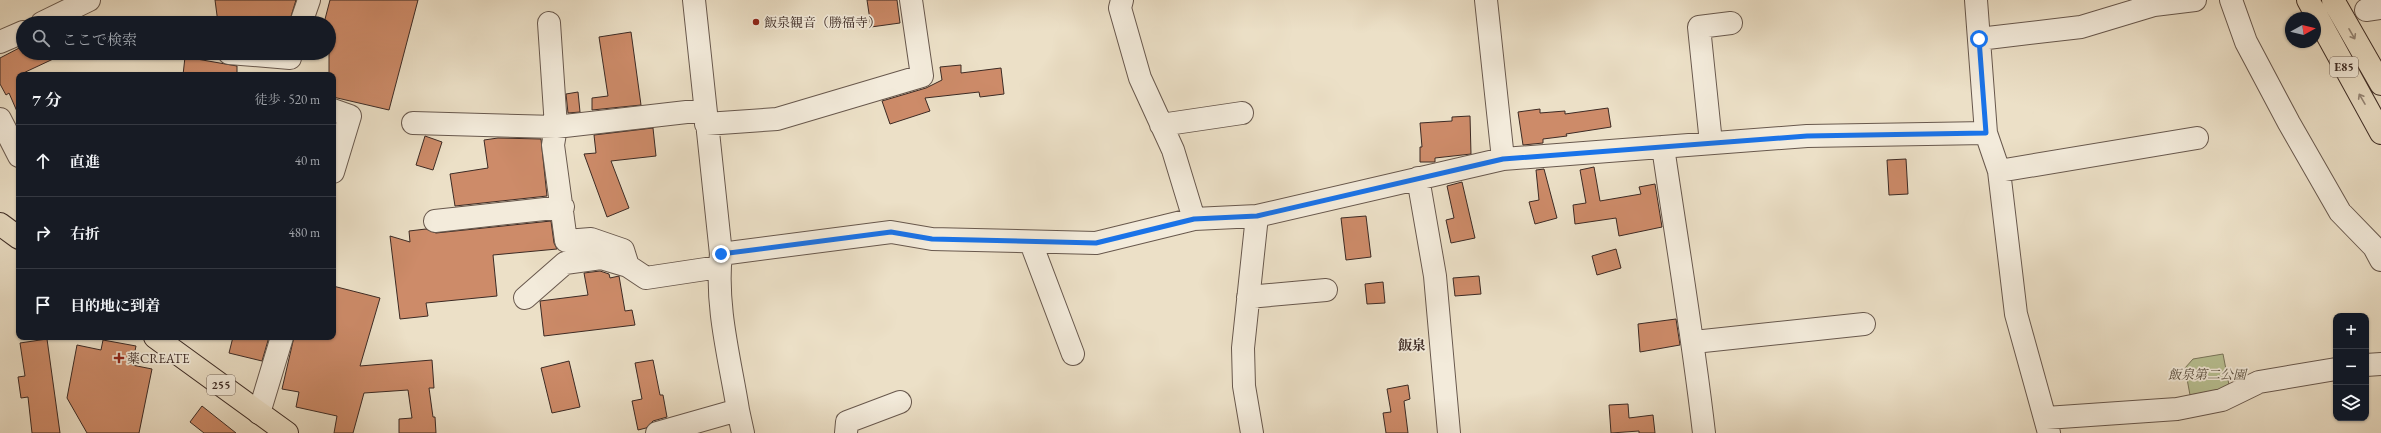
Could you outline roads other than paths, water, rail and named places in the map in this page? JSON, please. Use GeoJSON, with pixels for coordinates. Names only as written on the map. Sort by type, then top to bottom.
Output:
{"type":"FeatureCollection","features":[{"type":"Feature","properties":{"kind":"highway","name":"E85"},"geometry":{"type":"LineString","coordinates":[[2308,0],[2381,133]]}},
{"type":"Feature","properties":{"kind":"highway","name":"E85"},"geometry":{"type":"LineString","coordinates":[[2333,0],[2381,84]]}},
{"type":"Feature","properties":{"kind":"highway"},"geometry":{"type":"LineString","coordinates":[[0,224],[16,236]]}},
{"type":"Feature","properties":{"kind":"highway","name":"255"},"geometry":{"type":"LineString","coordinates":[[159,340],[287,433]]}},
{"type":"Feature","properties":{"kind":"street"},"geometry":{"type":"LineString","coordinates":[[303,16],[309,0]]}},
{"type":"Feature","properties":{"kind":"street"},"geometry":{"type":"LineString","coordinates":[[694,0],[720,260],[723,318],[742,433]]}},
{"type":"Feature","properties":{"kind":"street"},"geometry":{"type":"LineString","coordinates":[[413,123],[556,127],[705,117],[777,119],[922,76],[911,0]]}},
{"type":"Feature","properties":{"kind":"street"},"geometry":{"type":"LineString","coordinates":[[1122,0],[1120,8],[1140,78],[1173,150],[1194,219]]}},
{"type":"Feature","properties":{"kind":"street"},"geometry":{"type":"LineString","coordinates":[[1486,0],[1503,159]]}},
{"type":"Feature","properties":{"kind":"street"},"geometry":{"type":"LineString","coordinates":[[1976,0],[1986,133],[1999,171],[2016,314],[2048,426],[2177,409],[2222,400],[2259,382],[2333,370]]}},
{"type":"Feature","properties":{"kind":"street"},"geometry":{"type":"LineString","coordinates":[[1979,39],[2081,26],[2154,5],[2195,0]]}},
{"type":"Feature","properties":{"kind":"street"},"geometry":{"type":"LineString","coordinates":[[2231,0],[2246,42],[2289,123],[2340,212],[2374,247],[2381,260]]}},
{"type":"Feature","properties":{"kind":"street"},"geometry":{"type":"LineString","coordinates":[[53,16],[73,3]]}},
{"type":"Feature","properties":{"kind":"street"},"geometry":{"type":"LineString","coordinates":[[549,23],[556,127],[553,145],[563,206],[566,241],[591,239],[624,250],[628,266]]}},
{"type":"Feature","properties":{"kind":"street"},"geometry":{"type":"LineString","coordinates":[[1711,143],[1699,27],[1731,23]]}},
{"type":"Feature","properties":{"kind":"street"},"geometry":{"type":"LineString","coordinates":[[0,42],[16,35]]}},
{"type":"Feature","properties":{"kind":"street"},"geometry":{"type":"LineString","coordinates":[[276,60],[290,62]]}},
{"type":"Feature","properties":{"kind":"street"},"geometry":{"type":"LineString","coordinates":[[336,111],[350,116],[336,162]]}},
{"type":"Feature","properties":{"kind":"street"},"geometry":{"type":"LineString","coordinates":[[1161,125],[1242,113]]}},
{"type":"Feature","properties":{"kind":"street"},"geometry":{"type":"LineString","coordinates":[[0,119],[16,150]]}},
{"type":"Feature","properties":{"kind":"street"},"geometry":{"type":"LineString","coordinates":[[525,298],[565,263],[601,258],[628,266],[646,278],[720,260],[891,232],[932,239],[1031,243],[1096,243],[1194,219],[1257,216],[1503,159],[1807,136],[1986,133]]}},
{"type":"Feature","properties":{"kind":"street"},"geometry":{"type":"LineString","coordinates":[[1999,171],[2198,138]]}},
{"type":"Feature","properties":{"kind":"street"},"geometry":{"type":"LineString","coordinates":[[1663,147],[1678,252],[1694,342],[1704,433]]}},
{"type":"Feature","properties":{"kind":"street"},"geometry":{"type":"LineString","coordinates":[[1418,178],[1435,276],[1449,433]]}},
{"type":"Feature","properties":{"kind":"street"},"geometry":{"type":"LineString","coordinates":[[435,220],[563,206]]}},
{"type":"Feature","properties":{"kind":"street"},"geometry":{"type":"LineString","coordinates":[[1252,433],[1244,386],[1243,348],[1257,216]]}},
{"type":"Feature","properties":{"kind":"street"},"geometry":{"type":"LineString","coordinates":[[1031,243],[1073,354]]}},
{"type":"Feature","properties":{"kind":"street"},"geometry":{"type":"LineString","coordinates":[[1248,297],[1326,290]]}},
{"type":"Feature","properties":{"kind":"street"},"geometry":{"type":"LineString","coordinates":[[1694,342],[1864,324]]}},
{"type":"Feature","properties":{"kind":"street"},"geometry":{"type":"LineString","coordinates":[[259,413],[281,340]]}},
{"type":"Feature","properties":{"kind":"street"},"geometry":{"type":"LineString","coordinates":[[2369,366],[2381,364]]}},
{"type":"Feature","properties":{"kind":"street"},"geometry":{"type":"LineString","coordinates":[[846,433],[846,422],[900,402]]}},
{"type":"Feature","properties":{"kind":"street"},"geometry":{"type":"LineString","coordinates":[[657,433],[738,410]]}},
{"type":"Feature","properties":{"kind":"place","name":"飯泉観音（勝福寺）"},"geometry":{"type":"Point","coordinates":[756,22]}},
{"type":"Feature","properties":{"kind":"place","name":"薬CREATE"},"geometry":{"type":"Point","coordinates":[119,358]}},
{"type":"Feature","properties":{"kind":"district","name":"飯泉"},"geometry":{"type":"Point","coordinates":[1412,345]}},
{"type":"Feature","properties":{"kind":"park label","name":"飯泉第二公園"},"geometry":{"type":"Point","coordinates":[2207,374]}}]}
